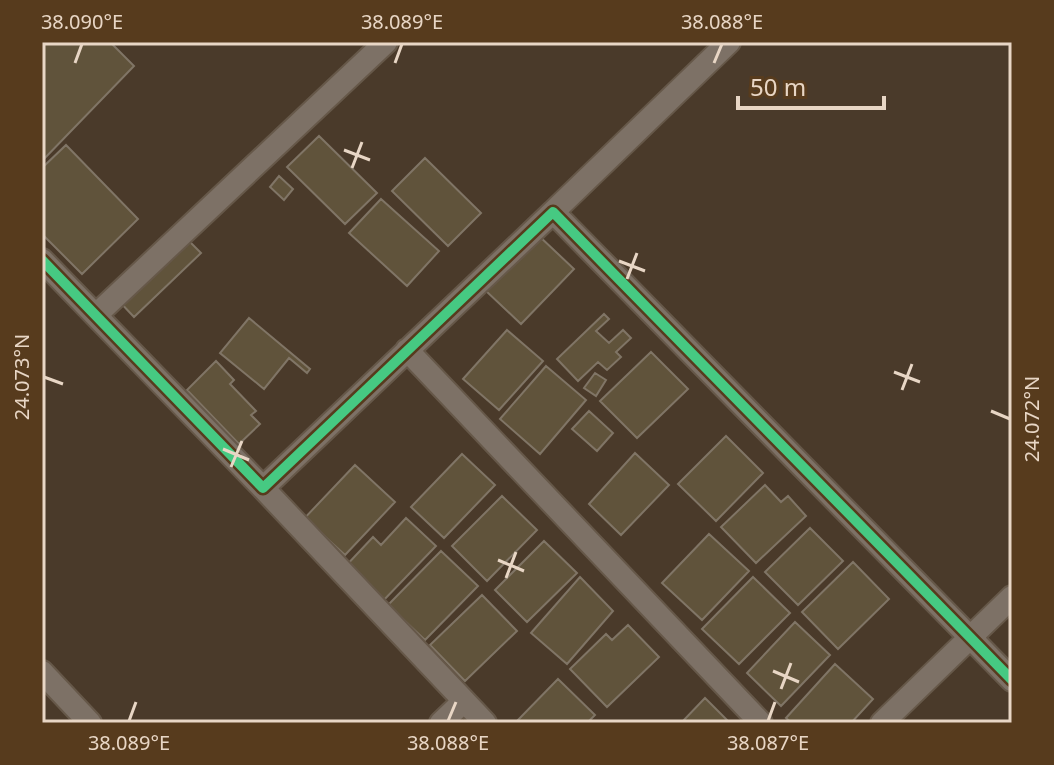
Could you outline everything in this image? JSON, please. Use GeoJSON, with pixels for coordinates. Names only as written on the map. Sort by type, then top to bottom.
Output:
{"type":"FeatureCollection","features":[{"type":"Feature","properties":{"kind":"street"},"geometry":{"type":"LineString","coordinates":[[96,315],[386,42]]}},
{"type":"Feature","properties":{"kind":"street"},"geometry":{"type":"LineString","coordinates":[[263,488],[729,42]]}},
{"type":"Feature","properties":{"kind":"street"},"geometry":{"type":"LineString","coordinates":[[553,212],[1012,680]]}},
{"type":"Feature","properties":{"kind":"street"},"geometry":{"type":"LineString","coordinates":[[42,260],[485,723]]}},
{"type":"Feature","properties":{"kind":"street"},"geometry":{"type":"LineString","coordinates":[[407,350],[761,723]]}},
{"type":"Feature","properties":{"kind":"street"},"geometry":{"type":"LineString","coordinates":[[882,723],[1012,597]]}},
{"type":"Feature","properties":{"kind":"street"},"geometry":{"type":"LineString","coordinates":[[42,672],[90,723]]}},
{"type":"Feature","properties":{"kind":"street"},"geometry":{"type":"LineString","coordinates":[[441,723],[464,701]]}},
{"type":"Feature","properties":{"kind":"building"},"geometry":{"type":"Polygon","coordinates":[[[42,42],[110,42],[134,66],[42,161],[42,42]]]}},
{"type":"Feature","properties":{"kind":"building"},"geometry":{"type":"Polygon","coordinates":[[[319,136],[377,193],[345,224],[287,167],[319,136]]]}},
{"type":"Feature","properties":{"kind":"building"},"geometry":{"type":"Polygon","coordinates":[[[66,145],[138,219],[82,274],[42,234],[42,168],[66,145]]]}},
{"type":"Feature","properties":{"kind":"building"},"geometry":{"type":"Polygon","coordinates":[[[425,158],[481,213],[448,246],[392,191],[425,158]]]}},
{"type":"Feature","properties":{"kind":"building"},"geometry":{"type":"Polygon","coordinates":[[[279,176],[293,189],[284,200],[270,187],[279,176]]]}},
{"type":"Feature","properties":{"kind":"building"},"geometry":{"type":"Polygon","coordinates":[[[381,199],[439,251],[407,286],[349,233],[381,199]]]}},
{"type":"Feature","properties":{"kind":"building"},"geometry":{"type":"Polygon","coordinates":[[[183,235],[201,253],[134,317],[117,299],[183,235]]]}},
{"type":"Feature","properties":{"kind":"building"},"geometry":{"type":"Polygon","coordinates":[[[538,235],[574,269],[521,324],[486,291],[538,235]]]}},
{"type":"Feature","properties":{"kind":"building"},"geometry":{"type":"Polygon","coordinates":[[[604,314],[609,319],[596,331],[609,343],[623,330],[631,338],[616,352],[621,357],[607,370],[598,362],[578,381],[557,359],[604,314]]]}},
{"type":"Feature","properties":{"kind":"building"},"geometry":{"type":"Polygon","coordinates":[[[249,318],[310,369],[307,373],[289,358],[264,389],[220,353],[249,318]]]}},
{"type":"Feature","properties":{"kind":"building"},"geometry":{"type":"Polygon","coordinates":[[[507,330],[543,361],[499,410],[463,379],[507,330]]]}},
{"type":"Feature","properties":{"kind":"building"},"geometry":{"type":"Polygon","coordinates":[[[651,352],[688,389],[637,438],[600,401],[651,352]]]}},
{"type":"Feature","properties":{"kind":"building"},"geometry":{"type":"Polygon","coordinates":[[[216,361],[234,380],[230,384],[256,411],[251,415],[260,424],[239,444],[187,390],[216,361]]]}},
{"type":"Feature","properties":{"kind":"building"},"geometry":{"type":"Polygon","coordinates":[[[546,366],[586,400],[540,454],[500,419],[546,366]]]}},
{"type":"Feature","properties":{"kind":"building"},"geometry":{"type":"Polygon","coordinates":[[[595,373],[606,380],[596,396],[584,388],[595,373]]]}},
{"type":"Feature","properties":{"kind":"building"},"geometry":{"type":"Polygon","coordinates":[[[589,411],[613,433],[597,451],[572,429],[589,411]]]}},
{"type":"Feature","properties":{"kind":"building"},"geometry":{"type":"Polygon","coordinates":[[[726,436],[763,473],[716,521],[678,484],[726,436]]]}},
{"type":"Feature","properties":{"kind":"building"},"geometry":{"type":"Polygon","coordinates":[[[635,453],[669,485],[621,535],[589,504],[635,453]]]}},
{"type":"Feature","properties":{"kind":"building"},"geometry":{"type":"Polygon","coordinates":[[[462,454],[495,485],[444,538],[411,507],[462,454]]]}},
{"type":"Feature","properties":{"kind":"building"},"geometry":{"type":"Polygon","coordinates":[[[355,465],[395,502],[345,555],[310,523],[299,524],[355,465]]]}},
{"type":"Feature","properties":{"kind":"building"},"geometry":{"type":"Polygon","coordinates":[[[765,485],[781,502],[788,496],[806,516],[756,563],[721,527],[765,485]]]}},
{"type":"Feature","properties":{"kind":"building"},"geometry":{"type":"Polygon","coordinates":[[[502,496],[537,530],[487,581],[452,546],[502,496]]]}},
{"type":"Feature","properties":{"kind":"building"},"geometry":{"type":"Polygon","coordinates":[[[406,518],[436,546],[379,605],[342,570],[373,537],[381,545],[406,518]]]}},
{"type":"Feature","properties":{"kind":"building"},"geometry":{"type":"Polygon","coordinates":[[[810,528],[843,561],[798,605],[765,572],[810,528]]]}},
{"type":"Feature","properties":{"kind":"building"},"geometry":{"type":"Polygon","coordinates":[[[709,534],[749,571],[702,620],[662,583],[709,534]]]}},
{"type":"Feature","properties":{"kind":"building"},"geometry":{"type":"Polygon","coordinates":[[[544,541],[577,573],[527,622],[495,590],[544,541]]]}},
{"type":"Feature","properties":{"kind":"building"},"geometry":{"type":"Polygon","coordinates":[[[441,551],[478,586],[425,640],[388,605],[441,551]]]}},
{"type":"Feature","properties":{"kind":"building"},"geometry":{"type":"Polygon","coordinates":[[[853,562],[889,599],[838,649],[802,612],[853,562]]]}},
{"type":"Feature","properties":{"kind":"building"},"geometry":{"type":"Polygon","coordinates":[[[580,577],[613,611],[567,664],[531,633],[580,577]]]}},
{"type":"Feature","properties":{"kind":"building"},"geometry":{"type":"Polygon","coordinates":[[[753,577],[790,613],[739,664],[702,629],[753,577]]]}},
{"type":"Feature","properties":{"kind":"building"},"geometry":{"type":"Polygon","coordinates":[[[482,595],[517,631],[465,681],[430,645],[482,595]]]}},
{"type":"Feature","properties":{"kind":"building"},"geometry":{"type":"Polygon","coordinates":[[[795,622],[830,655],[781,706],[747,673],[795,622]]]}},
{"type":"Feature","properties":{"kind":"building"},"geometry":{"type":"Polygon","coordinates":[[[628,625],[659,657],[607,707],[570,669],[606,634],[612,640],[628,625]]]}},
{"type":"Feature","properties":{"kind":"building"},"geometry":{"type":"Polygon","coordinates":[[[835,664],[873,699],[851,723],[792,723],[786,718],[835,664]]]}},
{"type":"Feature","properties":{"kind":"building"},"geometry":{"type":"Polygon","coordinates":[[[558,679],[595,715],[587,723],[515,723],[558,679]]]}},
{"type":"Feature","properties":{"kind":"building"},"geometry":{"type":"Polygon","coordinates":[[[705,698],[730,723],[681,723],[705,698]]]}},
{"type":"Feature","properties":{"kind":"cycle path"},"geometry":{"type":"LineString","coordinates":[[42,260],[263,488],[553,212],[1012,680]]}}]}
